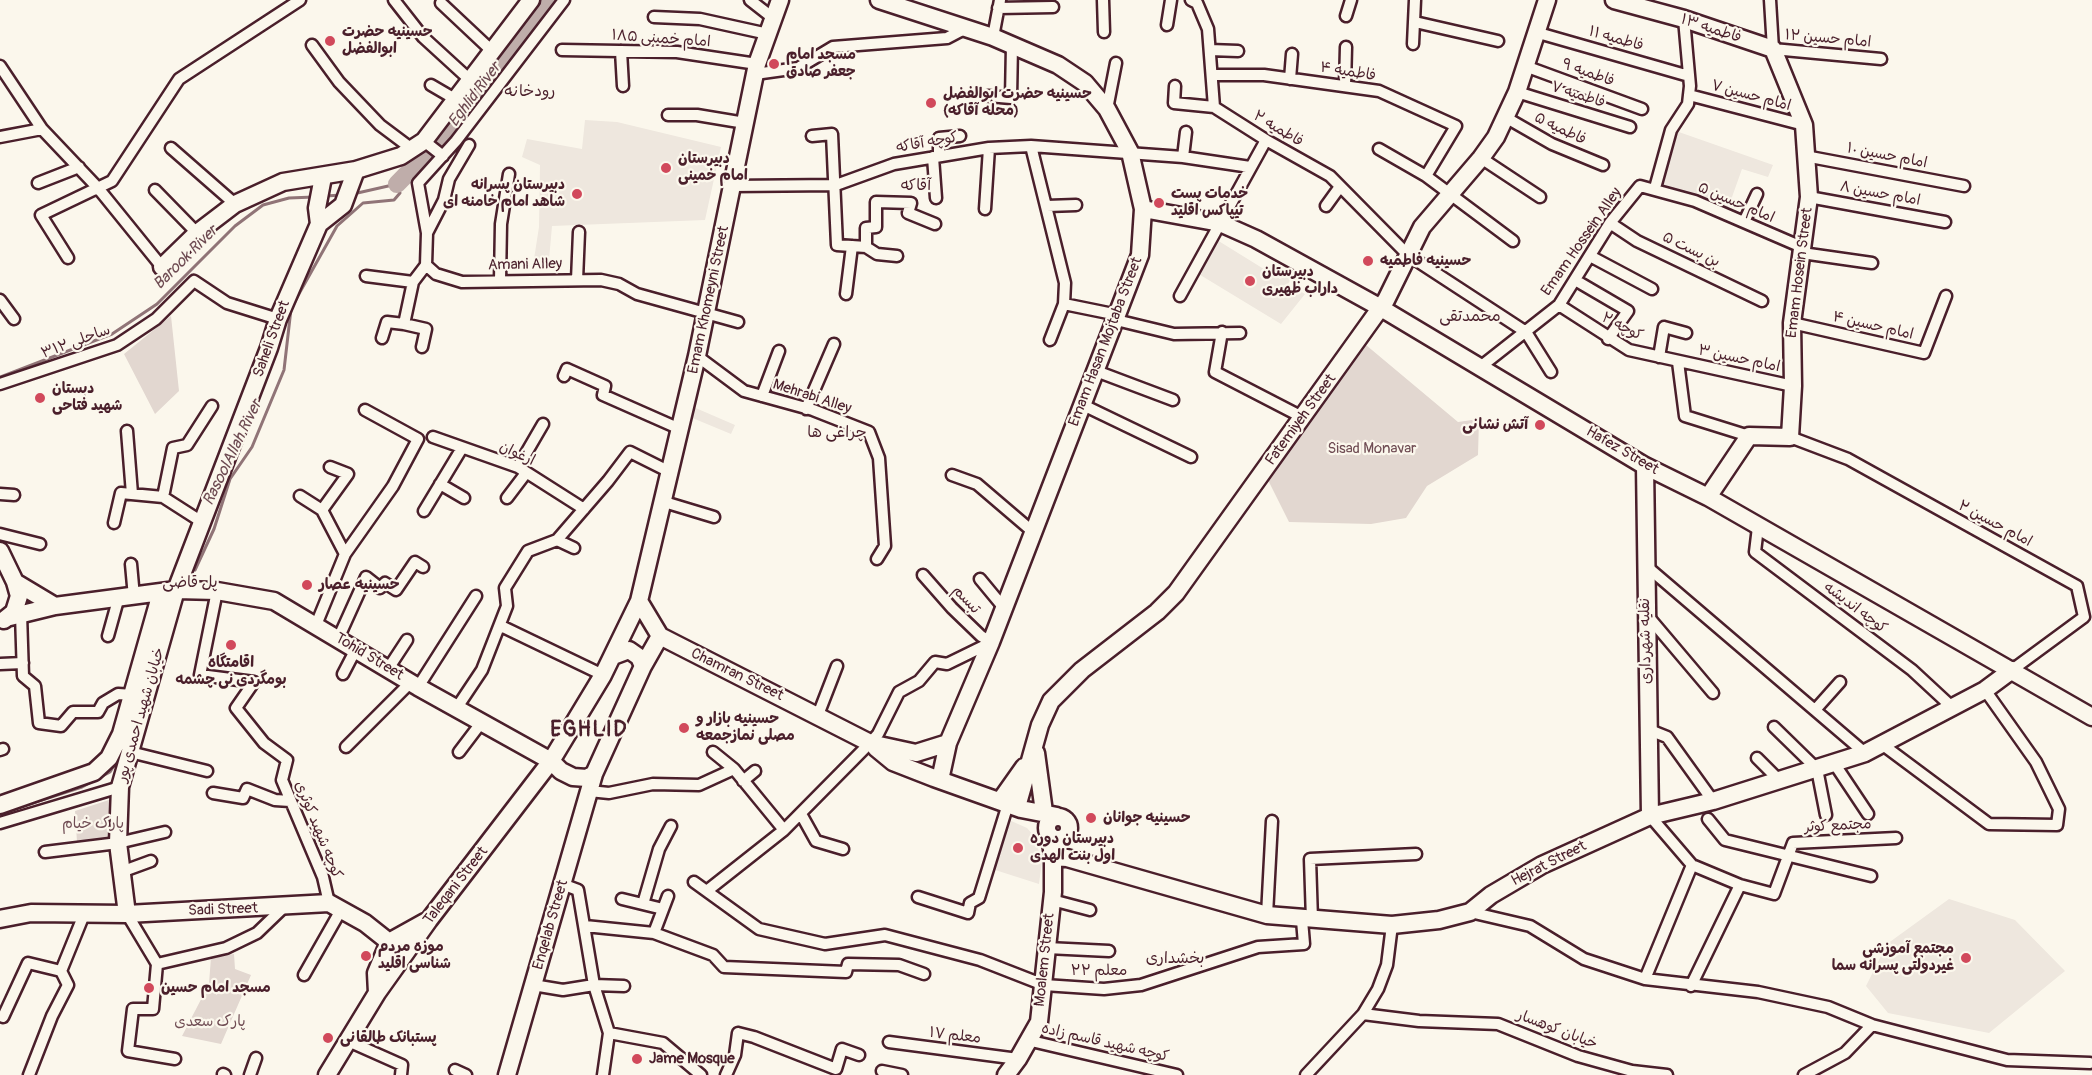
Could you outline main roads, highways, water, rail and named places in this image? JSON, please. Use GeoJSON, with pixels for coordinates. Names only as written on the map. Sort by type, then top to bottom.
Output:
{"type":"FeatureCollection","features":[{"type":"Feature","properties":{"kind":"main road"},"geometry":{"type":"LineString","coordinates":[[162,267],[197,233],[235,204],[284,182],[320,188],[353,177],[422,146],[531,0]]}},
{"type":"Feature","properties":{"kind":"main road","name":"Emam Khomeyni Street"},"geometry":{"type":"LineString","coordinates":[[603,675],[639,601],[697,356],[756,69],[780,0]]}},
{"type":"Feature","properties":{"kind":"main road","name":"Emam Hasan Mojtaba Street"},"geometry":{"type":"LineString","coordinates":[[879,0],[993,37],[1072,74],[1085,83],[1107,109],[1130,152],[1143,209],[1143,240],[1140,255],[991,642],[948,743],[940,780]]}},
{"type":"Feature","properties":{"kind":"main road","name":"فاطمیه ۱۳"},"geometry":{"type":"LineString","coordinates":[[1614,0],[1647,5],[1773,49]]}},
{"type":"Feature","properties":{"kind":"main road","name":"Fatemiyeh Street"},"geometry":{"type":"LineString","coordinates":[[1011,805],[1051,701],[1082,670],[1169,601],[1304,418],[1381,308],[1422,227],[1481,158],[1518,92],[1542,1]]}},
{"type":"Feature","properties":{"kind":"main road","name":"Emam Hosein Street"},"geometry":{"type":"LineString","coordinates":[[1708,497],[1749,436],[1790,437],[1793,386],[1792,323],[1809,197],[1804,125],[1773,49]]}},
{"type":"Feature","properties":{"kind":"main road"},"geometry":{"type":"LineString","coordinates":[[319,224],[343,205],[353,177]]}},
{"type":"Feature","properties":{"kind":"main road"},"geometry":{"type":"LineString","coordinates":[[319,224],[320,188]]}},
{"type":"Feature","properties":{"kind":"main road","name":"Hafez Street"},"geometry":{"type":"LineString","coordinates":[[1143,209],[1220,223],[1256,239],[1381,308],[1645,466],[1708,497],[2092,717]]}},
{"type":"Feature","properties":{"kind":"main road","name":"Saheli Street"},"geometry":{"type":"LineString","coordinates":[[169,592],[202,522],[270,348],[278,319],[319,224]]}},
{"type":"Feature","properties":{"kind":"main road","name":"نقلیه شهرداری"},"geometry":{"type":"LineString","coordinates":[[1645,466],[1644,565],[1650,816]]}},
{"type":"Feature","properties":{"kind":"main road"},"geometry":{"type":"LineString","coordinates":[[0,550],[15,582],[18,602],[10,618]]}},
{"type":"Feature","properties":{"kind":"main road"},"geometry":{"type":"LineString","coordinates":[[15,582],[55,606]]}},
{"type":"Feature","properties":{"kind":"main road","name":"Tohid Street"},"geometry":{"type":"LineString","coordinates":[[10,618],[55,606],[169,592],[217,591],[274,600],[414,685],[551,761],[561,771],[573,777],[587,778],[592,782]]}},
{"type":"Feature","properties":{"kind":"main road","name":"خیابان شهید احمدی پور"},"geometry":{"type":"LineString","coordinates":[[126,914],[118,843],[120,787],[130,752],[140,697],[169,592]]}},
{"type":"Feature","properties":{"kind":"main road"},"geometry":{"type":"LineString","coordinates":[[639,601],[660,636]]}},
{"type":"Feature","properties":{"kind":"main road","name":"Enqelab Street"},"geometry":{"type":"LineString","coordinates":[[507,1075],[592,782],[643,666],[660,636]]}},
{"type":"Feature","properties":{"kind":"main road","name":"Chamran Street"},"geometry":{"type":"LineString","coordinates":[[660,636],[870,743],[915,753],[948,743]]}},
{"type":"Feature","properties":{"kind":"main road"},"geometry":{"type":"LineString","coordinates":[[612,656],[629,650],[639,657],[643,666]]}},
{"type":"Feature","properties":{"kind":"main road","name":"Hejrat Street"},"geometry":{"type":"LineString","coordinates":[[1060,857],[1267,915],[1392,925],[1439,920],[1470,912],[1491,895],[1542,865],[1650,816],[1713,801],[1865,753],[1985,690],[2012,670]]}},
{"type":"Feature","properties":{"kind":"main road","name":"Taleqani Street"},"geometry":{"type":"LineString","coordinates":[[327,1075],[377,993],[429,920],[551,761],[603,675]]}},
{"type":"Feature","properties":{"kind":"main road"},"geometry":{"type":"LineString","coordinates":[[0,805],[98,770],[118,741],[140,697]]}},
{"type":"Feature","properties":{"kind":"main road"},"geometry":{"type":"LineString","coordinates":[[870,743],[893,762],[1011,805],[1064,818],[1069,824],[1060,857]]}},
{"type":"Feature","properties":{"kind":"main road"},"geometry":{"type":"LineString","coordinates":[[1035,743],[1039,794],[1050,814],[1048,834],[1060,857]]}},
{"type":"Feature","properties":{"kind":"main road"},"geometry":{"type":"LineString","coordinates":[[1011,805],[1048,834],[1060,839],[1067,835]]}},
{"type":"Feature","properties":{"kind":"main road","name":"Moalem Street"},"geometry":{"type":"LineString","coordinates":[[1006,1075],[1021,1067],[1027,1040],[1039,1022],[1052,896],[1060,857]]}},
{"type":"Feature","properties":{"kind":"main road","name":"Sadi Street"},"geometry":{"type":"LineString","coordinates":[[0,919],[31,913],[126,914],[335,907],[365,923],[389,942]]}},
{"type":"Feature","properties":{"kind":"main road"},"geometry":{"type":"LineString","coordinates":[[377,993],[376,973],[389,942],[429,920]]}},
{"type":"Feature","properties":{"kind":"waterway","name":"Eghlid River"},"geometry":{"type":"LineString","coordinates":[[397,184],[443,137],[547,0]]}},
{"type":"Feature","properties":{"kind":"waterway","name":"RasoolAllah River"},"geometry":{"type":"LineString","coordinates":[[195,570],[214,529],[230,479],[252,447],[284,370],[291,309],[300,292],[337,226],[363,203],[394,200],[400,193],[397,184],[353,194]]}},
{"type":"Feature","properties":{"kind":"waterway","name":"Barook River"},"geometry":{"type":"LineString","coordinates":[[326,196],[341,195]]}},
{"type":"Feature","properties":{"kind":"waterway","name":"Barook River"},"geometry":{"type":"LineString","coordinates":[[0,377],[112,334],[157,304],[235,226],[263,205],[289,198],[314,197]]}},
{"type":"Feature","properties":{"kind":"waterway","name":"RasoolAllah River"},"geometry":{"type":"LineString","coordinates":[[8,811],[82,787],[110,772],[121,754]]}},
{"type":"Feature","properties":{"kind":"place","name":"حسینیه حضرت ابوالفضل"},"geometry":{"type":"Point","coordinates":[330,41]}},
{"type":"Feature","properties":{"kind":"place","name":"مسجد امام جعفر صادق"},"geometry":{"type":"Point","coordinates":[774,64]}},
{"type":"Feature","properties":{"kind":"place","name":"حسینیه حضرت ابوالفضل (محله آقاکه)"},"geometry":{"type":"Point","coordinates":[931,103]}},
{"type":"Feature","properties":{"kind":"place","name":"دبیرستان امام خمینی"},"geometry":{"type":"Point","coordinates":[666,168]}},
{"type":"Feature","properties":{"kind":"place","name":"دبیرستان پسرانه شاهد امام خامنه ای"},"geometry":{"type":"Point","coordinates":[577,194]}},
{"type":"Feature","properties":{"kind":"place","name":"خدمات پست تیپاکس اقلید"},"geometry":{"type":"Point","coordinates":[1159,203]}},
{"type":"Feature","properties":{"kind":"place","name":"حسینیه فاطمیه"},"geometry":{"type":"Point","coordinates":[1368,261]}},
{"type":"Feature","properties":{"kind":"place","name":"دبیرستان داراب ظهیری"},"geometry":{"type":"Point","coordinates":[1250,281]}},
{"type":"Feature","properties":{"kind":"place","name":"دبستان شهید فتاحی"},"geometry":{"type":"Point","coordinates":[40,398]}},
{"type":"Feature","properties":{"kind":"place","name":"آتش نشانی"},"geometry":{"type":"Point","coordinates":[1540,425]}},
{"type":"Feature","properties":{"kind":"place","name":"حسینیه عصار"},"geometry":{"type":"Point","coordinates":[307,585]}},
{"type":"Feature","properties":{"kind":"place","name":"اقامتگاه بومگردی نی چشمه"},"geometry":{"type":"Point","coordinates":[231,645]}},
{"type":"Feature","properties":{"kind":"place","name":"حسینیه بازار و مصلی نمازجمعه"},"geometry":{"type":"Point","coordinates":[684,728]}},
{"type":"Feature","properties":{"kind":"place","name":"حسینیه جوانان"},"geometry":{"type":"Point","coordinates":[1091,818]}},
{"type":"Feature","properties":{"kind":"place","name":"دبیرستان دوره اول بنت الهدی"},"geometry":{"type":"Point","coordinates":[1018,848]}},
{"type":"Feature","properties":{"kind":"place","name":"موزه مردم شناسی اقلید"},"geometry":{"type":"Point","coordinates":[366,956]}},
{"type":"Feature","properties":{"kind":"place","name":"مجتمع آموزشی غیردولتی پسرانه سما"},"geometry":{"type":"Point","coordinates":[1966,958]}},
{"type":"Feature","properties":{"kind":"place","name":"مسجد امام حسین"},"geometry":{"type":"Point","coordinates":[149,988]}},
{"type":"Feature","properties":{"kind":"place","name":"پستبانک طالقانی"},"geometry":{"type":"Point","coordinates":[328,1038]}},
{"type":"Feature","properties":{"kind":"place","name":"Jame Mosque"},"geometry":{"type":"Point","coordinates":[637,1059]}},
{"type":"Feature","properties":{"kind":"district","name":"رودخانه"},"geometry":{"type":"Point","coordinates":[530,92]}},
{"type":"Feature","properties":{"kind":"district","name":"آقاکه"},"geometry":{"type":"Point","coordinates":[916,186]}},
{"type":"Feature","properties":{"kind":"district","name":"محمدتقی"},"geometry":{"type":"Point","coordinates":[1470,317]}},
{"type":"Feature","properties":{"kind":"district","name":"چراغی ها"},"geometry":{"type":"Point","coordinates":[837,433]}},
{"type":"Feature","properties":{"kind":"district","name":"پل قاضی"},"geometry":{"type":"Point","coordinates":[190,583]}},
{"type":"Feature","properties":{"kind":"district","name":"EGHLID"},"geometry":{"type":"Point","coordinates":[589,731]}},
{"type":"Feature","properties":{"kind":"district","name":"بخشداری"},"geometry":{"type":"Point","coordinates":[1175,959]}},
{"type":"Feature","properties":{"kind":"park label","name":"Sisad Monavar"},"geometry":{"type":"Point","coordinates":[1372,449]}},
{"type":"Feature","properties":{"kind":"park label","name":"پارک خيام"},"geometry":{"type":"Point","coordinates":[93,824]}},
{"type":"Feature","properties":{"kind":"park label","name":"پارک سعدی"},"geometry":{"type":"Point","coordinates":[210,1022]}}]}
